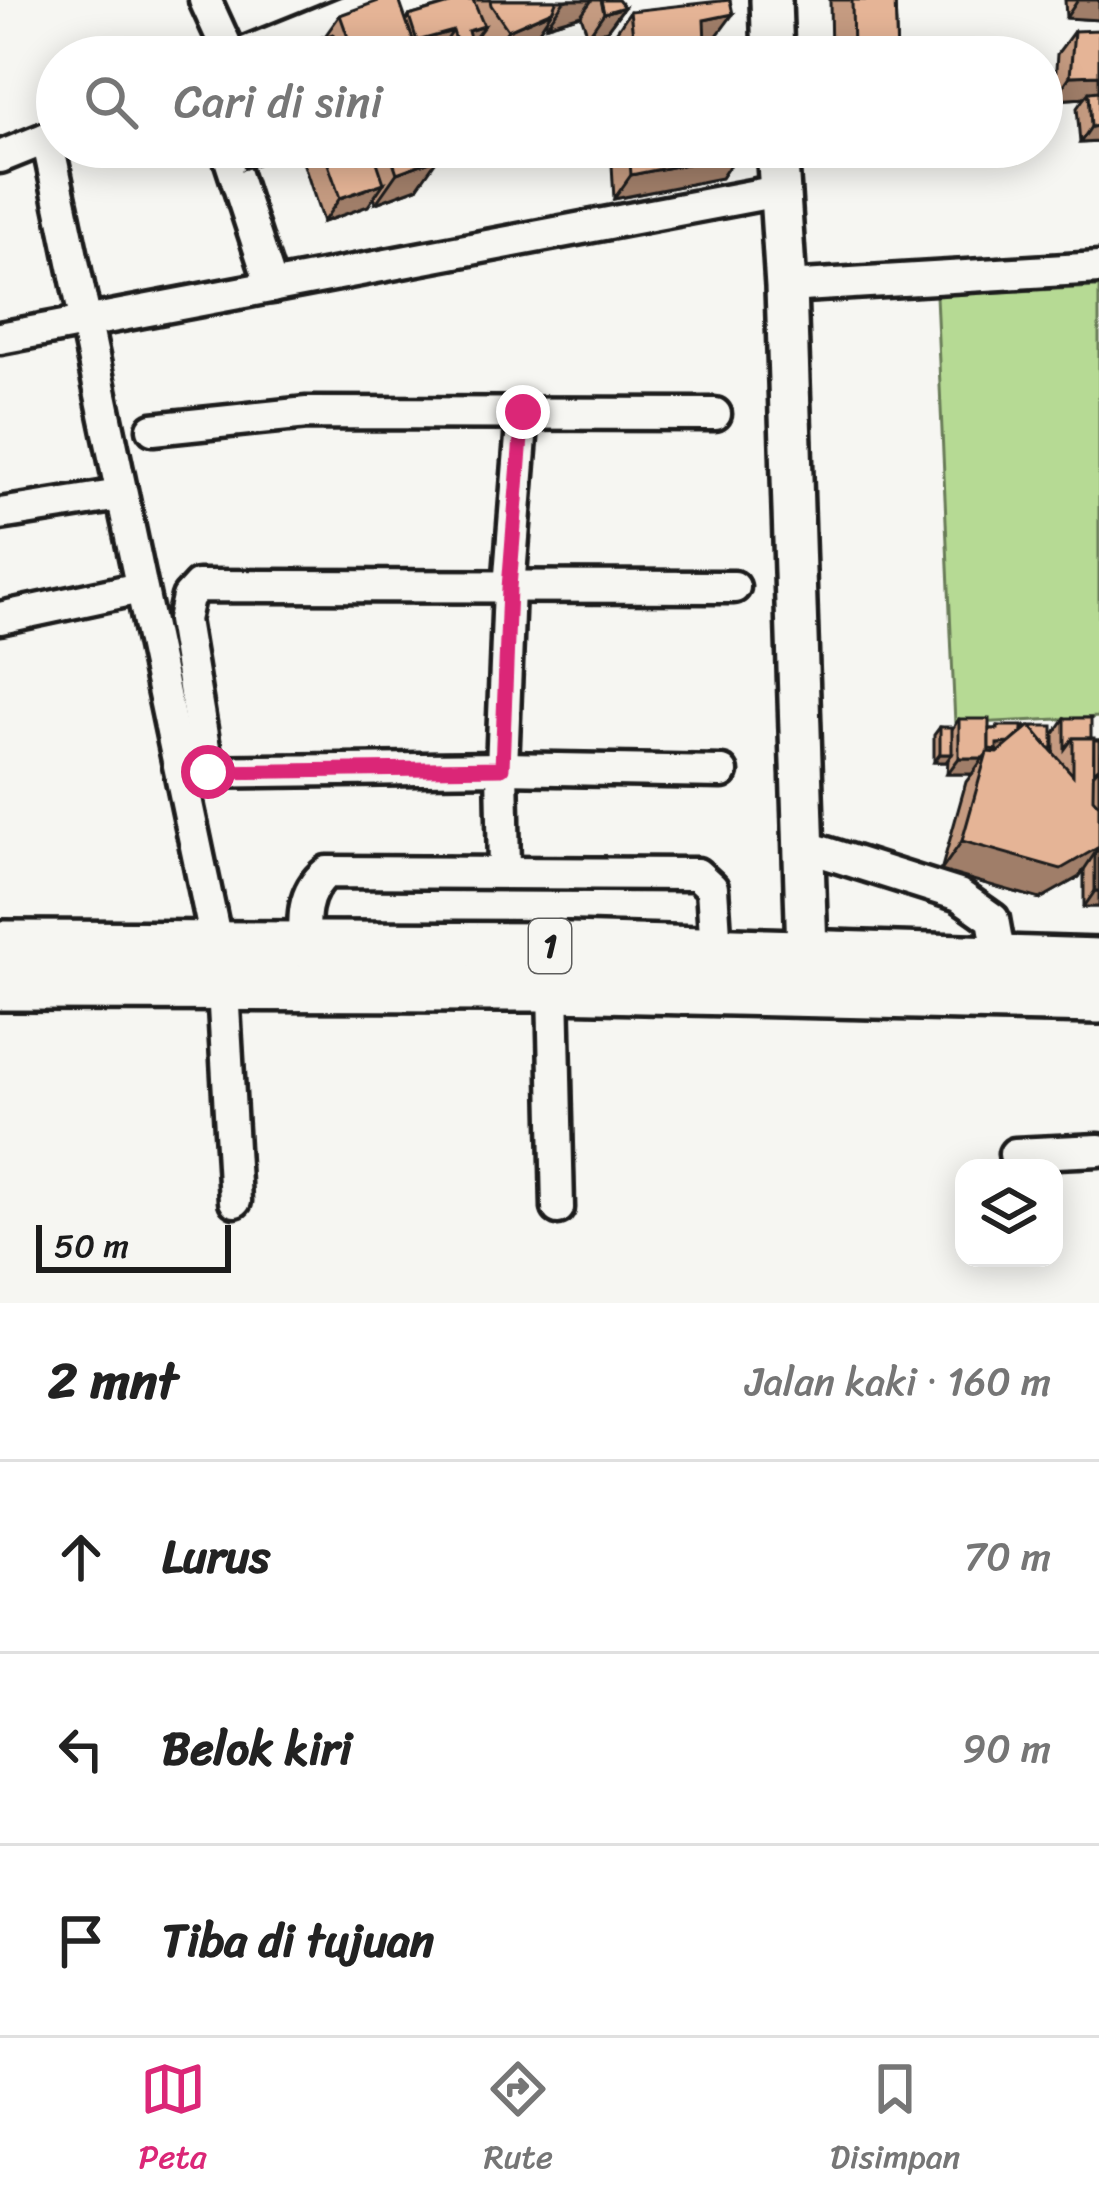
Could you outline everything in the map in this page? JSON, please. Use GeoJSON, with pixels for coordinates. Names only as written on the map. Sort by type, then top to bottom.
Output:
{"type":"FeatureCollection","features":[{"type":"Feature","properties":{"kind":"highway","name":"1"},"geometry":{"type":"LineString","coordinates":[[0,944],[220,968]]}},
{"type":"Feature","properties":{"kind":"highway","name":"1"},"geometry":{"type":"LineString","coordinates":[[0,987],[220,968],[716,950],[807,952],[999,977],[1099,1000]]}},
{"type":"Feature","properties":{"kind":"highway","name":"1"},"geometry":{"type":"LineString","coordinates":[[307,967],[553,988],[999,977],[1099,962]]}},
{"type":"Feature","properties":{"kind":"main road"},"geometry":{"type":"LineString","coordinates":[[771,0],[772,36]]}},
{"type":"Feature","properties":{"kind":"main road"},"geometry":{"type":"LineString","coordinates":[[777,168],[786,287],[807,952]]}},
{"type":"Feature","properties":{"kind":"street"},"geometry":{"type":"LineString","coordinates":[[205,0],[223,36]]}},
{"type":"Feature","properties":{"kind":"street"},"geometry":{"type":"LineString","coordinates":[[286,36],[376,0]]}},
{"type":"Feature","properties":{"kind":"street"},"geometry":{"type":"LineString","coordinates":[[0,157],[36,142]]}},
{"type":"Feature","properties":{"kind":"street"},"geometry":{"type":"LineString","coordinates":[[58,168],[140,587],[194,772]]}},
{"type":"Feature","properties":{"kind":"street"},"geometry":{"type":"LineString","coordinates":[[233,168],[272,287]]}},
{"type":"Feature","properties":{"kind":"street"},"geometry":{"type":"LineString","coordinates":[[0,338],[778,191]]}},
{"type":"Feature","properties":{"kind":"street"},"geometry":{"type":"LineString","coordinates":[[786,287],[1099,268]]}},
{"type":"Feature","properties":{"kind":"street"},"geometry":{"type":"LineString","coordinates":[[504,870],[502,768],[509,588],[523,412]]}},
{"type":"Feature","properties":{"kind":"street"},"geometry":{"type":"LineString","coordinates":[[153,429],[307,413],[715,414]]}},
{"type":"Feature","properties":{"kind":"street"},"geometry":{"type":"LineString","coordinates":[[0,514],[120,495]]}},
{"type":"Feature","properties":{"kind":"street"},"geometry":{"type":"LineString","coordinates":[[235,1201],[220,968],[194,772],[183,620],[188,597],[199,586],[734,587]]}},
{"type":"Feature","properties":{"kind":"street"},"geometry":{"type":"LineString","coordinates":[[0,618],[140,587]]}},
{"type":"Feature","properties":{"kind":"street"},"geometry":{"type":"LineString","coordinates":[[194,772],[502,768],[722,772]]}},
{"type":"Feature","properties":{"kind":"street"},"geometry":{"type":"LineString","coordinates":[[804,846],[959,895],[993,919],[999,977]]}},
{"type":"Feature","properties":{"kind":"street"},"geometry":{"type":"LineString","coordinates":[[307,967],[306,900],[316,880],[327,872],[697,874],[712,888],[716,950]]}},
{"type":"Feature","properties":{"kind":"street"},"geometry":{"type":"LineString","coordinates":[[553,988],[558,1208]]}},
{"type":"Feature","properties":{"kind":"street"},"geometry":{"type":"LineString","coordinates":[[1015,1154],[1099,1150]]}},
{"type":"Feature","properties":{"kind":"green space"},"geometry":{"type":"Polygon","coordinates":[[[1099,287],[1099,717],[955,724],[936,295],[1099,287]]]}},
{"type":"Feature","properties":{"kind":"building"},"geometry":{"type":"Polygon","coordinates":[[[381,0],[399,0],[412,36],[348,36],[340,15],[381,0]]]}},
{"type":"Feature","properties":{"kind":"building"},"geometry":{"type":"Polygon","coordinates":[[[473,0],[484,26],[468,31],[469,36],[455,36],[453,31],[415,36],[409,16],[473,0]]]}},
{"type":"Feature","properties":{"kind":"building"},"geometry":{"type":"Polygon","coordinates":[[[490,0],[556,2],[552,11],[508,30],[490,0]]]}},
{"type":"Feature","properties":{"kind":"building"},"geometry":{"type":"Polygon","coordinates":[[[601,0],[618,0],[624,7],[604,13],[601,0]]]}},
{"type":"Feature","properties":{"kind":"building"},"geometry":{"type":"Polygon","coordinates":[[[730,0],[733,14],[704,20],[705,36],[633,36],[630,11],[730,0]]]}},
{"type":"Feature","properties":{"kind":"building"},"geometry":{"type":"Polygon","coordinates":[[[852,0],[895,0],[896,36],[853,36],[852,0]]]}},
{"type":"Feature","properties":{"kind":"building"},"geometry":{"type":"Polygon","coordinates":[[[1099,30],[1099,75],[1070,76],[1074,31],[1099,30]]]}},
{"type":"Feature","properties":{"kind":"building"},"geometry":{"type":"Polygon","coordinates":[[[1099,91],[1099,126],[1091,127],[1089,92],[1099,91]]]}},
{"type":"Feature","properties":{"kind":"building"},"geometry":{"type":"Polygon","coordinates":[[[329,168],[379,168],[384,183],[340,198],[329,168]]]}},
{"type":"Feature","properties":{"kind":"building"},"geometry":{"type":"Polygon","coordinates":[[[630,168],[666,168],[631,175],[630,168]]]}},
{"type":"Feature","properties":{"kind":"building"},"geometry":{"type":"Polygon","coordinates":[[[1065,718],[1091,718],[1091,738],[1073,738],[1065,749],[1065,718]]]}},
{"type":"Feature","properties":{"kind":"building"},"geometry":{"type":"Polygon","coordinates":[[[959,719],[989,719],[989,752],[983,758],[959,758],[959,719]]]}},
{"type":"Feature","properties":{"kind":"building"},"geometry":{"type":"Polygon","coordinates":[[[1022,726],[1022,732],[1010,743],[997,744],[997,750],[989,749],[989,729],[1022,726]]]}},
{"type":"Feature","properties":{"kind":"building"},"geometry":{"type":"Polygon","coordinates":[[[1030,726],[1073,775],[1073,738],[1094,738],[1093,798],[1099,805],[1099,847],[1061,869],[962,841],[987,752],[998,753],[1030,726]]]}},
{"type":"Feature","properties":{"kind":"building"},"geometry":{"type":"Polygon","coordinates":[[[1031,726],[1053,726],[1053,748],[1049,748],[1031,726]]]}},
{"type":"Feature","properties":{"kind":"building"},"geometry":{"type":"Polygon","coordinates":[[[940,727],[952,727],[952,754],[940,754],[940,727]]]}},
{"type":"Feature","properties":{"kind":"building"},"geometry":{"type":"Polygon","coordinates":[[[1094,740],[1099,740],[1099,767],[1094,773],[1094,740]]]}},
{"type":"Feature","properties":{"kind":"building"},"geometry":{"type":"Polygon","coordinates":[[[1099,848],[1099,891],[1095,891],[1095,853],[1099,848]]]}},
{"type":"Feature","properties":{"kind":"route"},"geometry":{"type":"LineString","coordinates":[[208,772],[502,768],[509,588],[523,412]]}}]}
